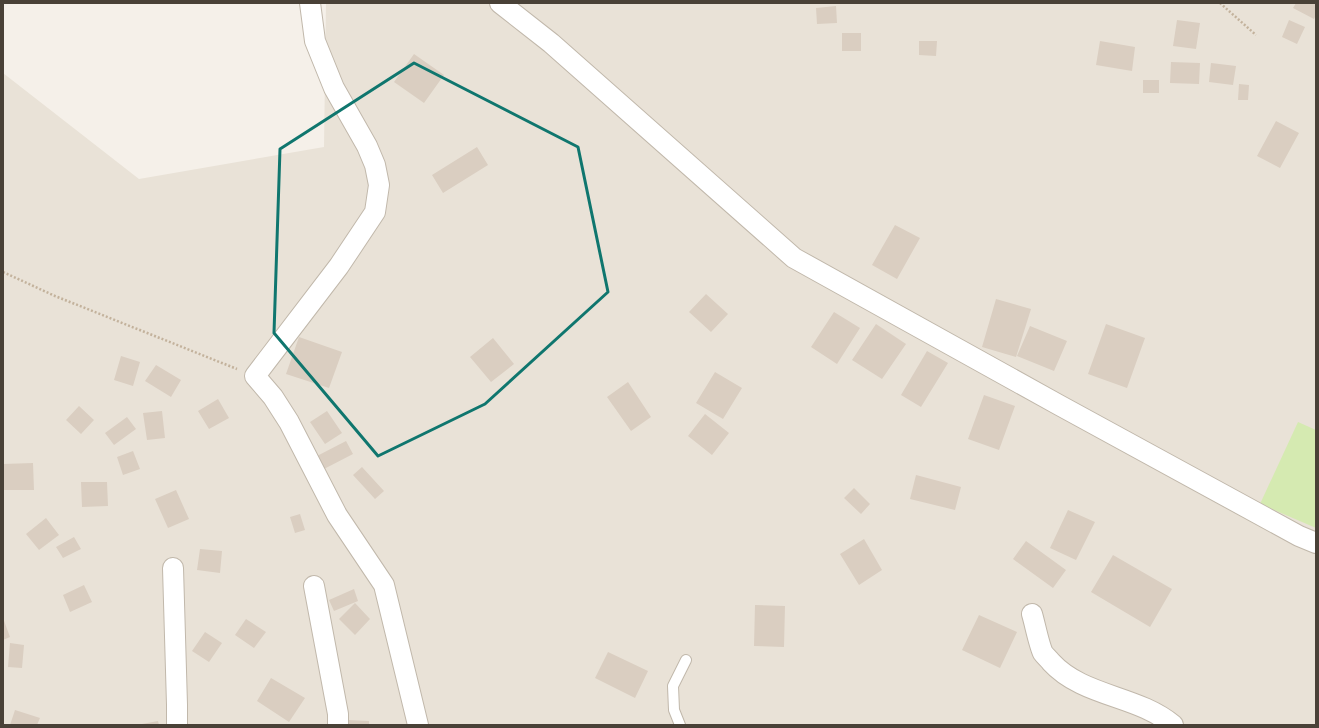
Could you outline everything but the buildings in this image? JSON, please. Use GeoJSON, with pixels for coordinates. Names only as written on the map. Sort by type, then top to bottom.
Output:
{"type":"FeatureCollection","features":[{"type":"Feature","properties":{"kind":"street"},"geometry":{"type":"LineString","coordinates":[[310,3],[315,41],[334,88],[367,146],[375,165],[379,185],[375,212],[339,266],[255,376],[273,398],[289,422],[338,514],[384,585],[418,725]]}},
{"type":"Feature","properties":{"kind":"street"},"geometry":{"type":"LineString","coordinates":[[500,3],[557,49],[794,258],[1258,514],[1299,536],[1316,543]]}},
{"type":"Feature","properties":{"kind":"street"},"geometry":{"type":"LineString","coordinates":[[173,568],[177,705],[176,725]]}},
{"type":"Feature","properties":{"kind":"street"},"geometry":{"type":"LineString","coordinates":[[314,586],[338,714],[338,725]]}},
{"type":"Feature","properties":{"kind":"street"},"geometry":{"type":"LineString","coordinates":[[1032,614],[1043,653],[1058,669],[1074,681],[1132,702],[1168,720],[1173,725]]}},
{"type":"Feature","properties":{"kind":"lane"},"geometry":{"type":"LineString","coordinates":[[680,725],[674,710],[673,686],[686,660]]}},
{"type":"Feature","properties":{"kind":"path"},"geometry":{"type":"LineString","coordinates":[[1220,3],[1256,35]]}},
{"type":"Feature","properties":{"kind":"path"},"geometry":{"type":"LineString","coordinates":[[3,272],[55,296],[255,376]]}},
{"type":"Feature","properties":{"kind":"highlighted area"},"geometry":{"type":"Polygon","coordinates":[[[414,63],[578,147],[608,292],[485,404],[378,456],[274,333],[280,149],[414,63]]]}},
{"type":"Feature","properties":{"kind":"shaded area"},"geometry":{"type":"Polygon","coordinates":[[[326,3],[1316,3],[1316,725],[3,725],[3,73],[139,179],[324,147],[326,3]]]}},
{"type":"Feature","properties":{"kind":"green space"},"geometry":{"type":"Polygon","coordinates":[[[1298,422],[1316,430],[1316,528],[1260,504],[1298,422]]]}}]}
